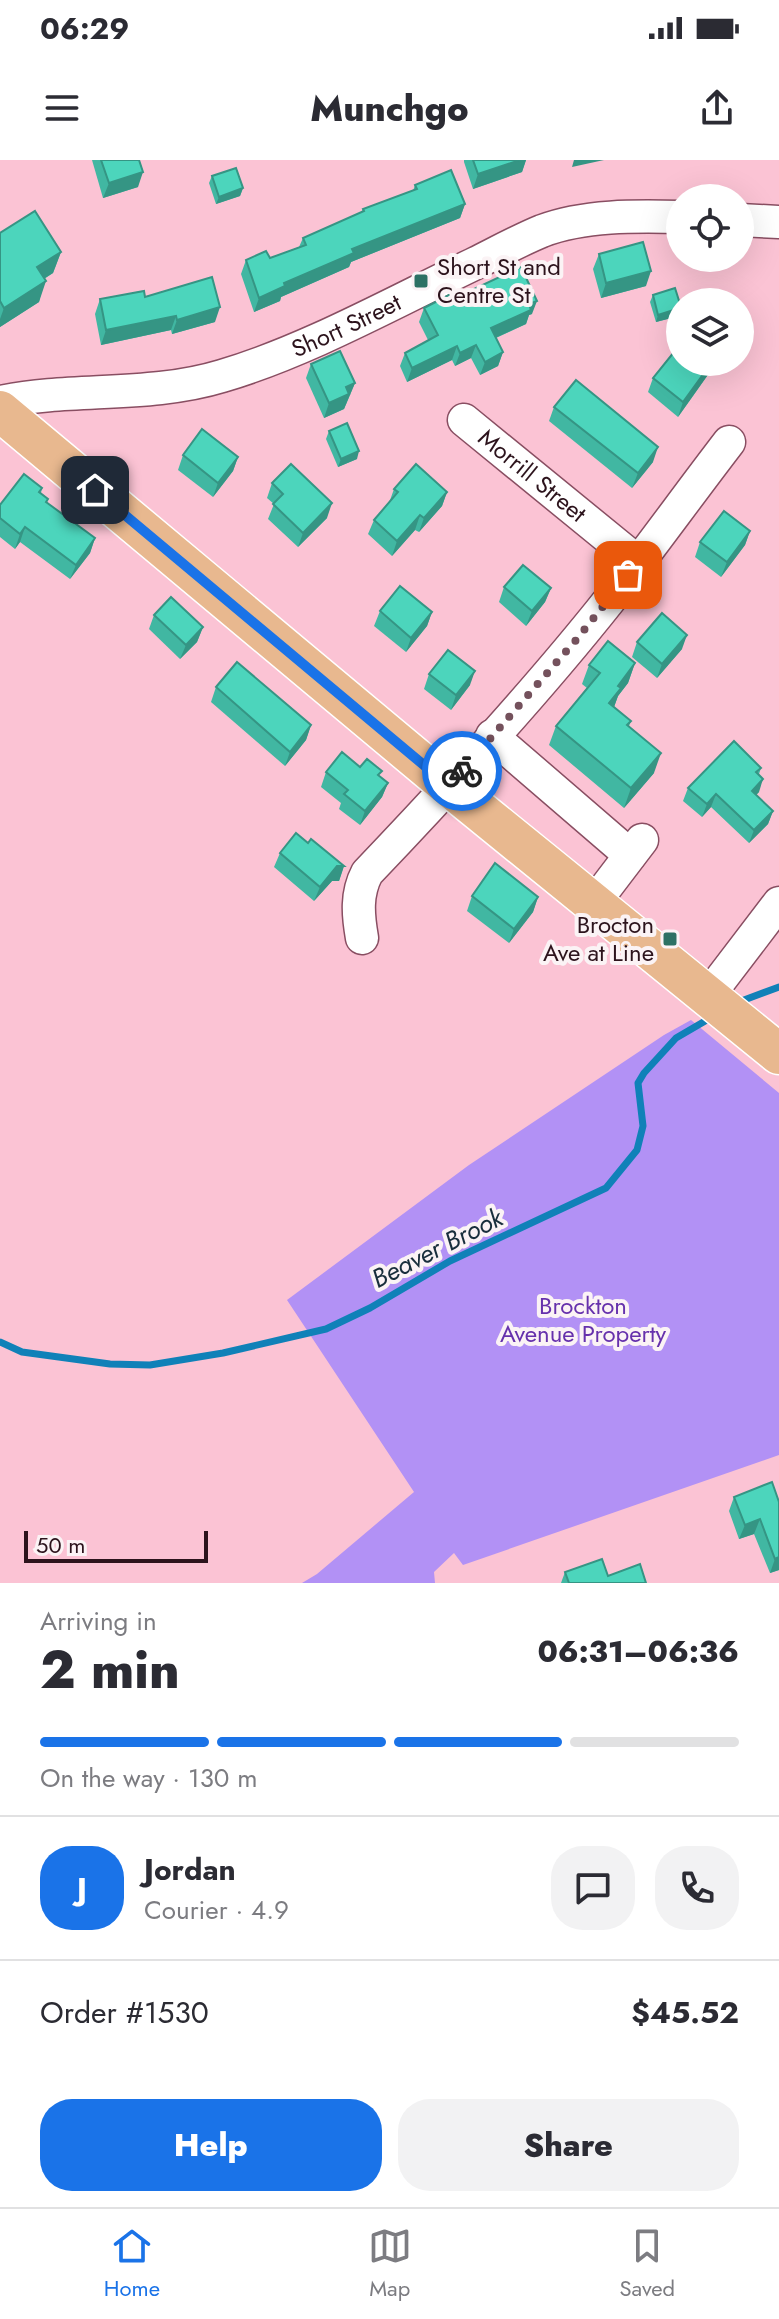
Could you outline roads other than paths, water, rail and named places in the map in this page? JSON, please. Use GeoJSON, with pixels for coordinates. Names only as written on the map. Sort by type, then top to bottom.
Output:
{"type":"FeatureCollection","features":[{"type":"Feature","properties":{"kind":"main road"},"geometry":{"type":"LineString","coordinates":[[0,411],[450,787],[779,1054]]}},
{"type":"Feature","properties":{"kind":"street","name":"Short Street"},"geometry":{"type":"LineString","coordinates":[[0,402],[60,392],[166,389],[221,377],[274,358],[544,231],[610,219],[666,217]]}},
{"type":"Feature","properties":{"kind":"street"},"geometry":{"type":"LineString","coordinates":[[754,221],[779,222]]}},
{"type":"Feature","properties":{"kind":"street","name":"Morrill Street"},"geometry":{"type":"LineString","coordinates":[[464,420],[638,562]]}},
{"type":"Feature","properties":{"kind":"street"},"geometry":{"type":"LineString","coordinates":[[362,938],[358,911],[362,883],[367,873],[450,787],[594,619],[729,442]]}},
{"type":"Feature","properties":{"kind":"street"},"geometry":{"type":"LineString","coordinates":[[492,736],[637,846],[594,903]]}},
{"type":"Feature","properties":{"kind":"street"},"geometry":{"type":"LineString","coordinates":[[719,1005],[779,903]]}},
{"type":"Feature","properties":{"kind":"waterway","name":"Beaver Brook"},"geometry":{"type":"LineString","coordinates":[[736,1003],[779,987]]}},
{"type":"Feature","properties":{"kind":"waterway","name":"Beaver Brook"},"geometry":{"type":"LineString","coordinates":[[0,1342],[22,1352],[110,1364],[150,1365],[223,1353],[326,1329],[370,1308],[450,1261],[606,1188],[637,1150],[643,1126],[638,1083],[644,1073],[676,1038],[712,1017]]}},
{"type":"Feature","properties":{"kind":"place","name":"Short St and Centre St"},"geometry":{"type":"Point","coordinates":[421,281]}},
{"type":"Feature","properties":{"kind":"place","name":"Brocton Ave at Line"},"geometry":{"type":"Point","coordinates":[670,939]}},
{"type":"Feature","properties":{"kind":"park label","name":"Brockton Avenue Property"},"geometry":{"type":"Point","coordinates":[583,1320]}}]}
